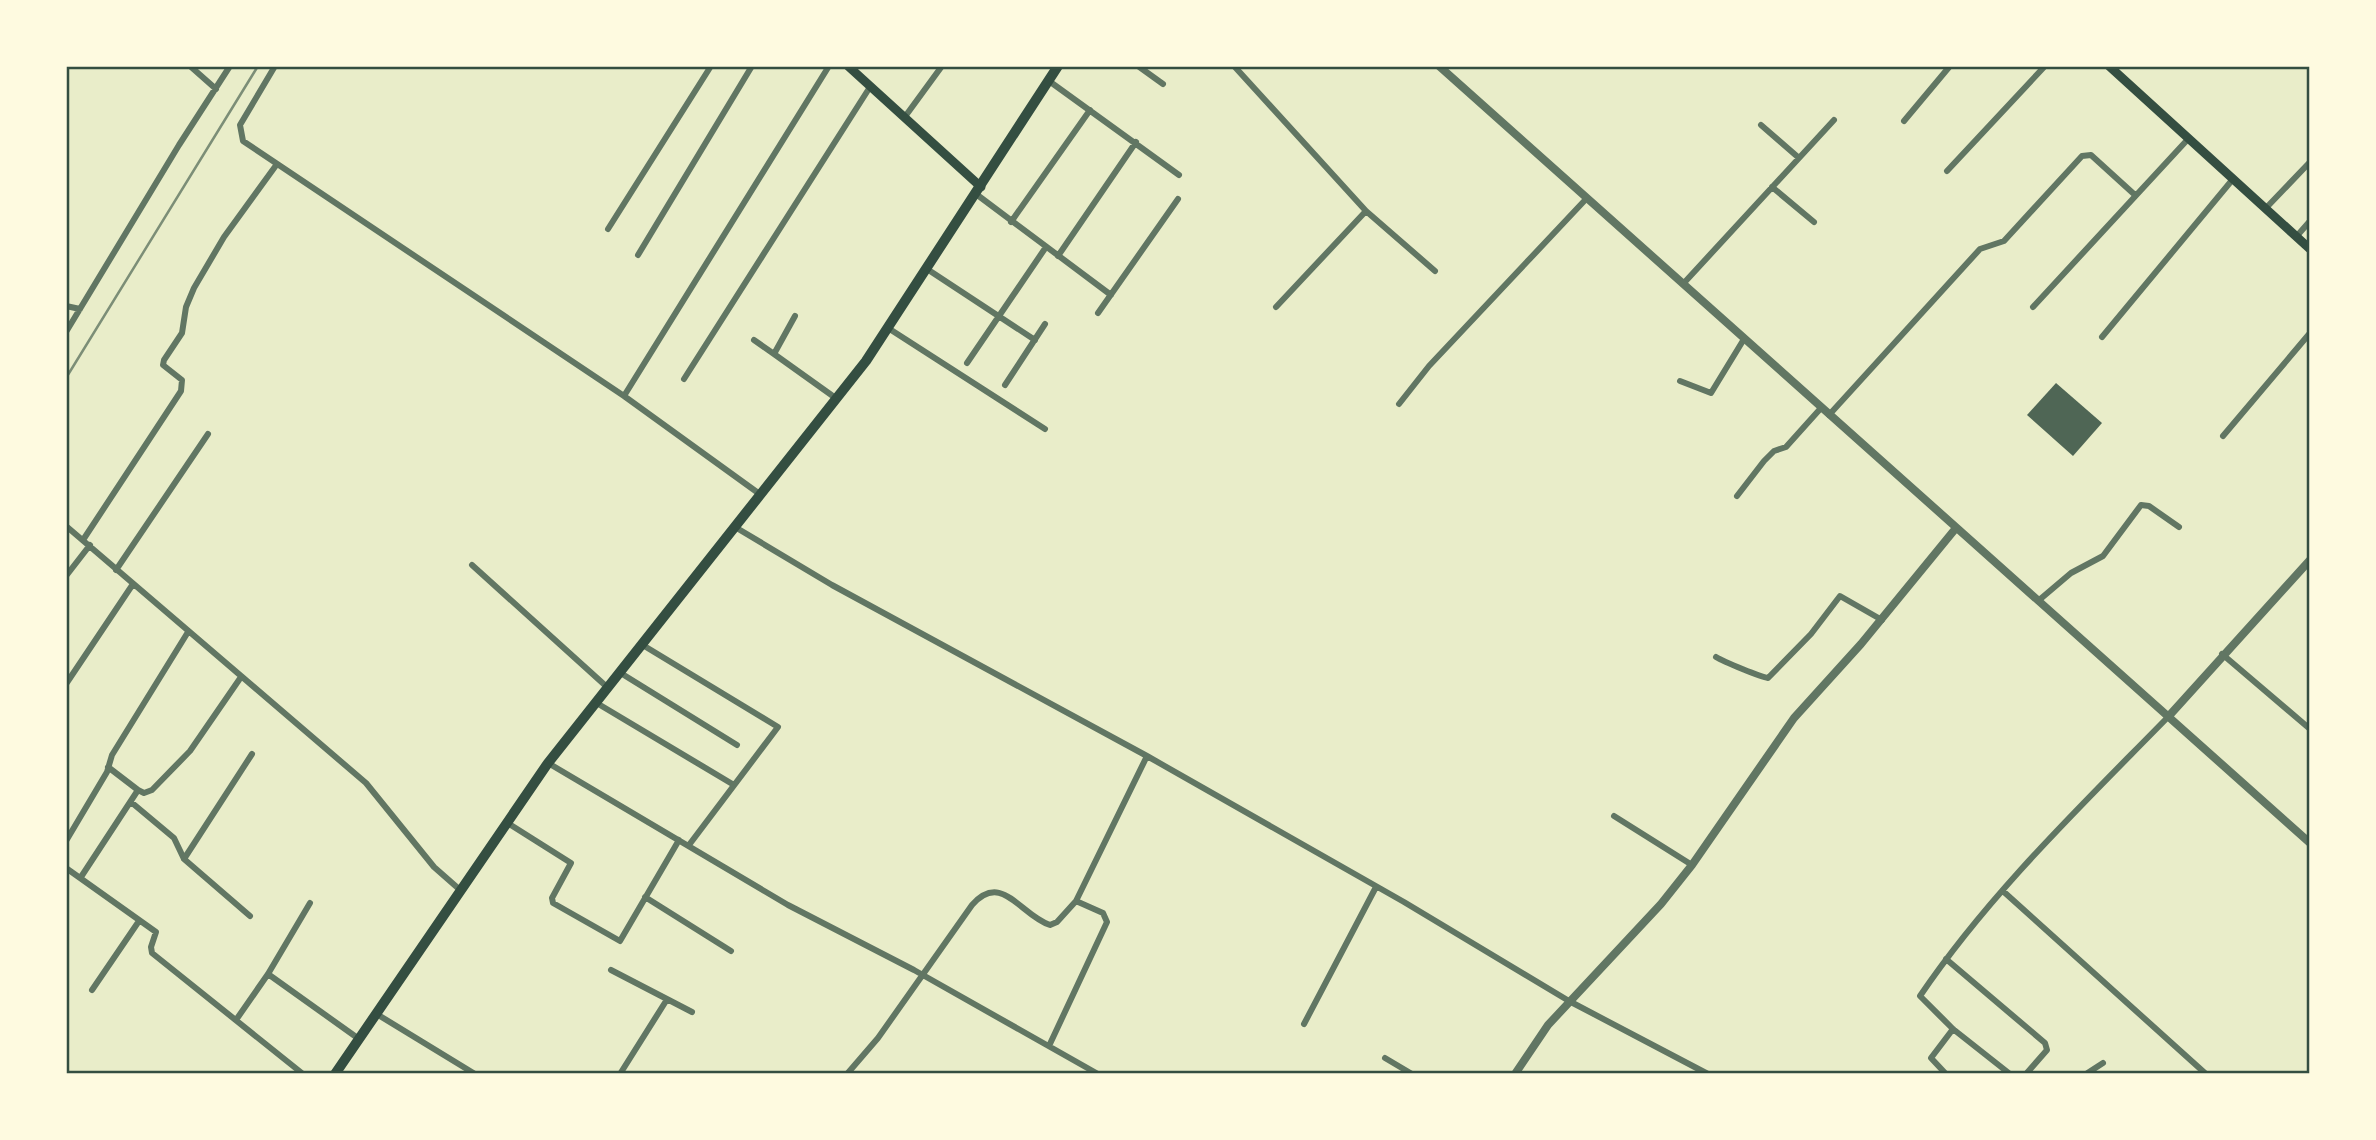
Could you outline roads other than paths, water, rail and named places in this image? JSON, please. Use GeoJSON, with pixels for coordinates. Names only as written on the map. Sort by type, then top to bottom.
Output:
{"type":"FeatureCollection","features":[{"type":"Feature","properties":{"kind":"highway"},"geometry":{"type":"LineString","coordinates":[[335,1073],[548,762],[837,399],[888,328],[1058,66]]}},
{"type":"Feature","properties":{"kind":"main road"},"geometry":{"type":"LineString","coordinates":[[2109,66],[2309,250]]}},
{"type":"Feature","properties":{"kind":"main road"},"geometry":{"type":"LineString","coordinates":[[848,67],[979,191]]}},
{"type":"Feature","properties":{"kind":"street"},"geometry":{"type":"LineString","coordinates":[[190,66],[216,89]]}},
{"type":"Feature","properties":{"kind":"street"},"geometry":{"type":"LineString","coordinates":[[66,332],[230,66]]}},
{"type":"Feature","properties":{"kind":"street"},"geometry":{"type":"LineString","coordinates":[[275,66],[240,125],[243,141],[624,396],[761,495]]}},
{"type":"Feature","properties":{"kind":"street"},"geometry":{"type":"LineString","coordinates":[[608,229],[711,66]]}},
{"type":"Feature","properties":{"kind":"street"},"geometry":{"type":"LineString","coordinates":[[638,255],[752,66]]}},
{"type":"Feature","properties":{"kind":"street"},"geometry":{"type":"LineString","coordinates":[[624,396],[829,66]]}},
{"type":"Feature","properties":{"kind":"street"},"geometry":{"type":"LineString","coordinates":[[904,118],[942,66]]}},
{"type":"Feature","properties":{"kind":"street"},"geometry":{"type":"LineString","coordinates":[[1138,66],[1163,84]]}},
{"type":"Feature","properties":{"kind":"street"},"geometry":{"type":"LineString","coordinates":[[1234,66],[1366,211],[1435,271]]}},
{"type":"Feature","properties":{"kind":"street"},"geometry":{"type":"LineString","coordinates":[[1439,66],[2309,843]]}},
{"type":"Feature","properties":{"kind":"street"},"geometry":{"type":"LineString","coordinates":[[1904,121],[1950,66]]}},
{"type":"Feature","properties":{"kind":"street"},"geometry":{"type":"LineString","coordinates":[[1947,171],[2045,66]]}},
{"type":"Feature","properties":{"kind":"street"},"geometry":{"type":"LineString","coordinates":[[1049,81],[1179,174]]}},
{"type":"Feature","properties":{"kind":"street"},"geometry":{"type":"LineString","coordinates":[[684,379],[870,87]]}},
{"type":"Feature","properties":{"kind":"street"},"geometry":{"type":"LineString","coordinates":[[1011,222],[1090,110]]}},
{"type":"Feature","properties":{"kind":"street"},"geometry":{"type":"LineString","coordinates":[[1683,284],[1834,120]]}},
{"type":"Feature","properties":{"kind":"street"},"geometry":{"type":"LineString","coordinates":[[1761,125],[1800,158]]}},
{"type":"Feature","properties":{"kind":"street"},"geometry":{"type":"LineString","coordinates":[[2033,307],[2189,138]]}},
{"type":"Feature","properties":{"kind":"street"},"geometry":{"type":"LineString","coordinates":[[1058,256],[1136,142]]}},
{"type":"Feature","properties":{"kind":"street"},"geometry":{"type":"LineString","coordinates":[[1829,415],[1980,249],[2004,241],[2082,156],[2091,155],[2135,195]]}},
{"type":"Feature","properties":{"kind":"street"},"geometry":{"type":"LineString","coordinates":[[2266,208],[2309,162]]}},
{"type":"Feature","properties":{"kind":"street"},"geometry":{"type":"LineString","coordinates":[[83,540],[181,391],[182,380],[163,365],[183,333],[189,297],[224,237],[277,164]]}},
{"type":"Feature","properties":{"kind":"street"},"geometry":{"type":"LineString","coordinates":[[2102,337],[2232,179]]}},
{"type":"Feature","properties":{"kind":"street"},"geometry":{"type":"LineString","coordinates":[[1772,187],[1814,222]]}},
{"type":"Feature","properties":{"kind":"street"},"geometry":{"type":"LineString","coordinates":[[979,191],[1011,222],[1111,295]]}},
{"type":"Feature","properties":{"kind":"street"},"geometry":{"type":"LineString","coordinates":[[1399,404],[1429,366],[1587,198]]}},
{"type":"Feature","properties":{"kind":"street"},"geometry":{"type":"LineString","coordinates":[[1098,313],[1178,199]]}},
{"type":"Feature","properties":{"kind":"street"},"geometry":{"type":"LineString","coordinates":[[1276,307],[1366,211]]}},
{"type":"Feature","properties":{"kind":"street"},"geometry":{"type":"LineString","coordinates":[[2296,237],[2309,221]]}},
{"type":"Feature","properties":{"kind":"street"},"geometry":{"type":"LineString","coordinates":[[967,363],[1046,247]]}},
{"type":"Feature","properties":{"kind":"street"},"geometry":{"type":"LineString","coordinates":[[927,270],[1035,340]]}},
{"type":"Feature","properties":{"kind":"street"},"geometry":{"type":"LineString","coordinates":[[66,306],[80,309]]}},
{"type":"Feature","properties":{"kind":"street"},"geometry":{"type":"LineString","coordinates":[[774,354],[795,316]]}},
{"type":"Feature","properties":{"kind":"street"},"geometry":{"type":"LineString","coordinates":[[1005,385],[1045,324]]}},
{"type":"Feature","properties":{"kind":"street"},"geometry":{"type":"LineString","coordinates":[[888,328],[1045,429]]}},
{"type":"Feature","properties":{"kind":"street"},"geometry":{"type":"LineString","coordinates":[[2223,436],[2309,333]]}},
{"type":"Feature","properties":{"kind":"street"},"geometry":{"type":"LineString","coordinates":[[1679,381],[1712,393],[1744,339]]}},
{"type":"Feature","properties":{"kind":"street"},"geometry":{"type":"LineString","coordinates":[[754,340],[837,399]]}},
{"type":"Feature","properties":{"kind":"street"},"geometry":{"type":"LineString","coordinates":[[1737,496],[1764,461],[1773,452],[1786,447],[1821,408]]}},
{"type":"Feature","properties":{"kind":"street"},"geometry":{"type":"LineString","coordinates":[[116,570],[208,434]]}},
{"type":"Feature","properties":{"kind":"street"},"geometry":{"type":"LineString","coordinates":[[2038,601],[2071,573],[2103,556],[2141,505],[2150,506],[2179,527]]}},
{"type":"Feature","properties":{"kind":"street"},"geometry":{"type":"LineString","coordinates":[[66,526],[366,783],[425,857],[459,889]]}},
{"type":"Feature","properties":{"kind":"street"},"geometry":{"type":"LineString","coordinates":[[735,527],[832,585],[1147,756],[1570,1001],[1708,1073]]}},
{"type":"Feature","properties":{"kind":"street"},"geometry":{"type":"LineString","coordinates":[[1515,1073],[1542,1032],[1661,904],[1692,865],[1794,718],[1882,620],[1956,528]]}},
{"type":"Feature","properties":{"kind":"street"},"geometry":{"type":"LineString","coordinates":[[66,576],[90,545]]}},
{"type":"Feature","properties":{"kind":"street"},"geometry":{"type":"LineString","coordinates":[[2010,1073],[1953,1029],[1920,998],[1946,959],[2004,892],[2168,717],[2309,560]]}},
{"type":"Feature","properties":{"kind":"street"},"geometry":{"type":"LineString","coordinates":[[472,565],[607,687]]}},
{"type":"Feature","properties":{"kind":"street"},"geometry":{"type":"LineString","coordinates":[[66,684],[133,584]]}},
{"type":"Feature","properties":{"kind":"street"},"geometry":{"type":"LineString","coordinates":[[1716,657],[1727,664],[1741,666],[1759,677],[1768,678],[1811,634],[1840,596],[1882,620]]}},
{"type":"Feature","properties":{"kind":"street"},"geometry":{"type":"LineString","coordinates":[[66,841],[108,767],[112,755],[188,632]]}},
{"type":"Feature","properties":{"kind":"street"},"geometry":{"type":"LineString","coordinates":[[641,644],[777,726],[689,845]]}},
{"type":"Feature","properties":{"kind":"street"},"geometry":{"type":"LineString","coordinates":[[2222,654],[2309,729]]}},
{"type":"Feature","properties":{"kind":"street"},"geometry":{"type":"LineString","coordinates":[[619,672],[737,745]]}},
{"type":"Feature","properties":{"kind":"street"},"geometry":{"type":"LineString","coordinates":[[108,767],[138,790],[144,793],[152,790],[179,765],[240,677]]}},
{"type":"Feature","properties":{"kind":"street"},"geometry":{"type":"LineString","coordinates":[[595,702],[734,785]]}},
{"type":"Feature","properties":{"kind":"street"},"geometry":{"type":"LineString","coordinates":[[184,859],[252,754]]}},
{"type":"Feature","properties":{"kind":"street"},"geometry":{"type":"LineString","coordinates":[[848,1073],[972,905],[984,893],[995,891],[1050,925],[1057,922],[1076,901],[1147,756]]}},
{"type":"Feature","properties":{"kind":"street"},"geometry":{"type":"LineString","coordinates":[[548,762],[788,905],[1098,1073]]}},
{"type":"Feature","properties":{"kind":"street"},"geometry":{"type":"LineString","coordinates":[[81,877],[138,790]]}},
{"type":"Feature","properties":{"kind":"street"},"geometry":{"type":"LineString","coordinates":[[131,802],[174,838],[184,859],[250,916]]}},
{"type":"Feature","properties":{"kind":"street"},"geometry":{"type":"LineString","coordinates":[[1614,816],[1692,865]]}},
{"type":"Feature","properties":{"kind":"street"},"geometry":{"type":"LineString","coordinates":[[506,822],[571,864],[554,894],[553,903],[620,942],[679,841]]}},
{"type":"Feature","properties":{"kind":"street"},"geometry":{"type":"LineString","coordinates":[[66,867],[156,932],[151,947],[152,953],[303,1073]]}},
{"type":"Feature","properties":{"kind":"street"},"geometry":{"type":"LineString","coordinates":[[1304,1024],[1376,887]]}},
{"type":"Feature","properties":{"kind":"street"},"geometry":{"type":"LineString","coordinates":[[2004,892],[2206,1073]]}},
{"type":"Feature","properties":{"kind":"street"},"geometry":{"type":"LineString","coordinates":[[645,897],[731,951]]}},
{"type":"Feature","properties":{"kind":"street"},"geometry":{"type":"LineString","coordinates":[[1049,1046],[1107,922],[1100,911],[1076,901]]}},
{"type":"Feature","properties":{"kind":"street"},"geometry":{"type":"LineString","coordinates":[[236,1020],[268,974],[310,903]]}},
{"type":"Feature","properties":{"kind":"street"},"geometry":{"type":"LineString","coordinates":[[92,990],[139,921]]}},
{"type":"Feature","properties":{"kind":"street"},"geometry":{"type":"LineString","coordinates":[[1946,959],[2045,1043],[2047,1050],[2026,1073]]}},
{"type":"Feature","properties":{"kind":"street"},"geometry":{"type":"LineString","coordinates":[[611,971],[692,1012]]}},
{"type":"Feature","properties":{"kind":"street"},"geometry":{"type":"LineString","coordinates":[[268,974],[359,1039]]}},
{"type":"Feature","properties":{"kind":"street"},"geometry":{"type":"LineString","coordinates":[[620,1073],[666,1001]]}},
{"type":"Feature","properties":{"kind":"street"},"geometry":{"type":"LineString","coordinates":[[375,1013],[475,1073]]}},
{"type":"Feature","properties":{"kind":"street"},"geometry":{"type":"LineString","coordinates":[[1947,1073],[1931,1058],[1953,1029]]}},
{"type":"Feature","properties":{"kind":"street"},"geometry":{"type":"LineString","coordinates":[[1385,1058],[1412,1073]]}},
{"type":"Feature","properties":{"kind":"street"},"geometry":{"type":"LineString","coordinates":[[2086,1073],[2104,1063]]}},
{"type":"Feature","properties":{"kind":"railway"},"geometry":{"type":"LineString","coordinates":[[66,378],[258,66]]}}]}
